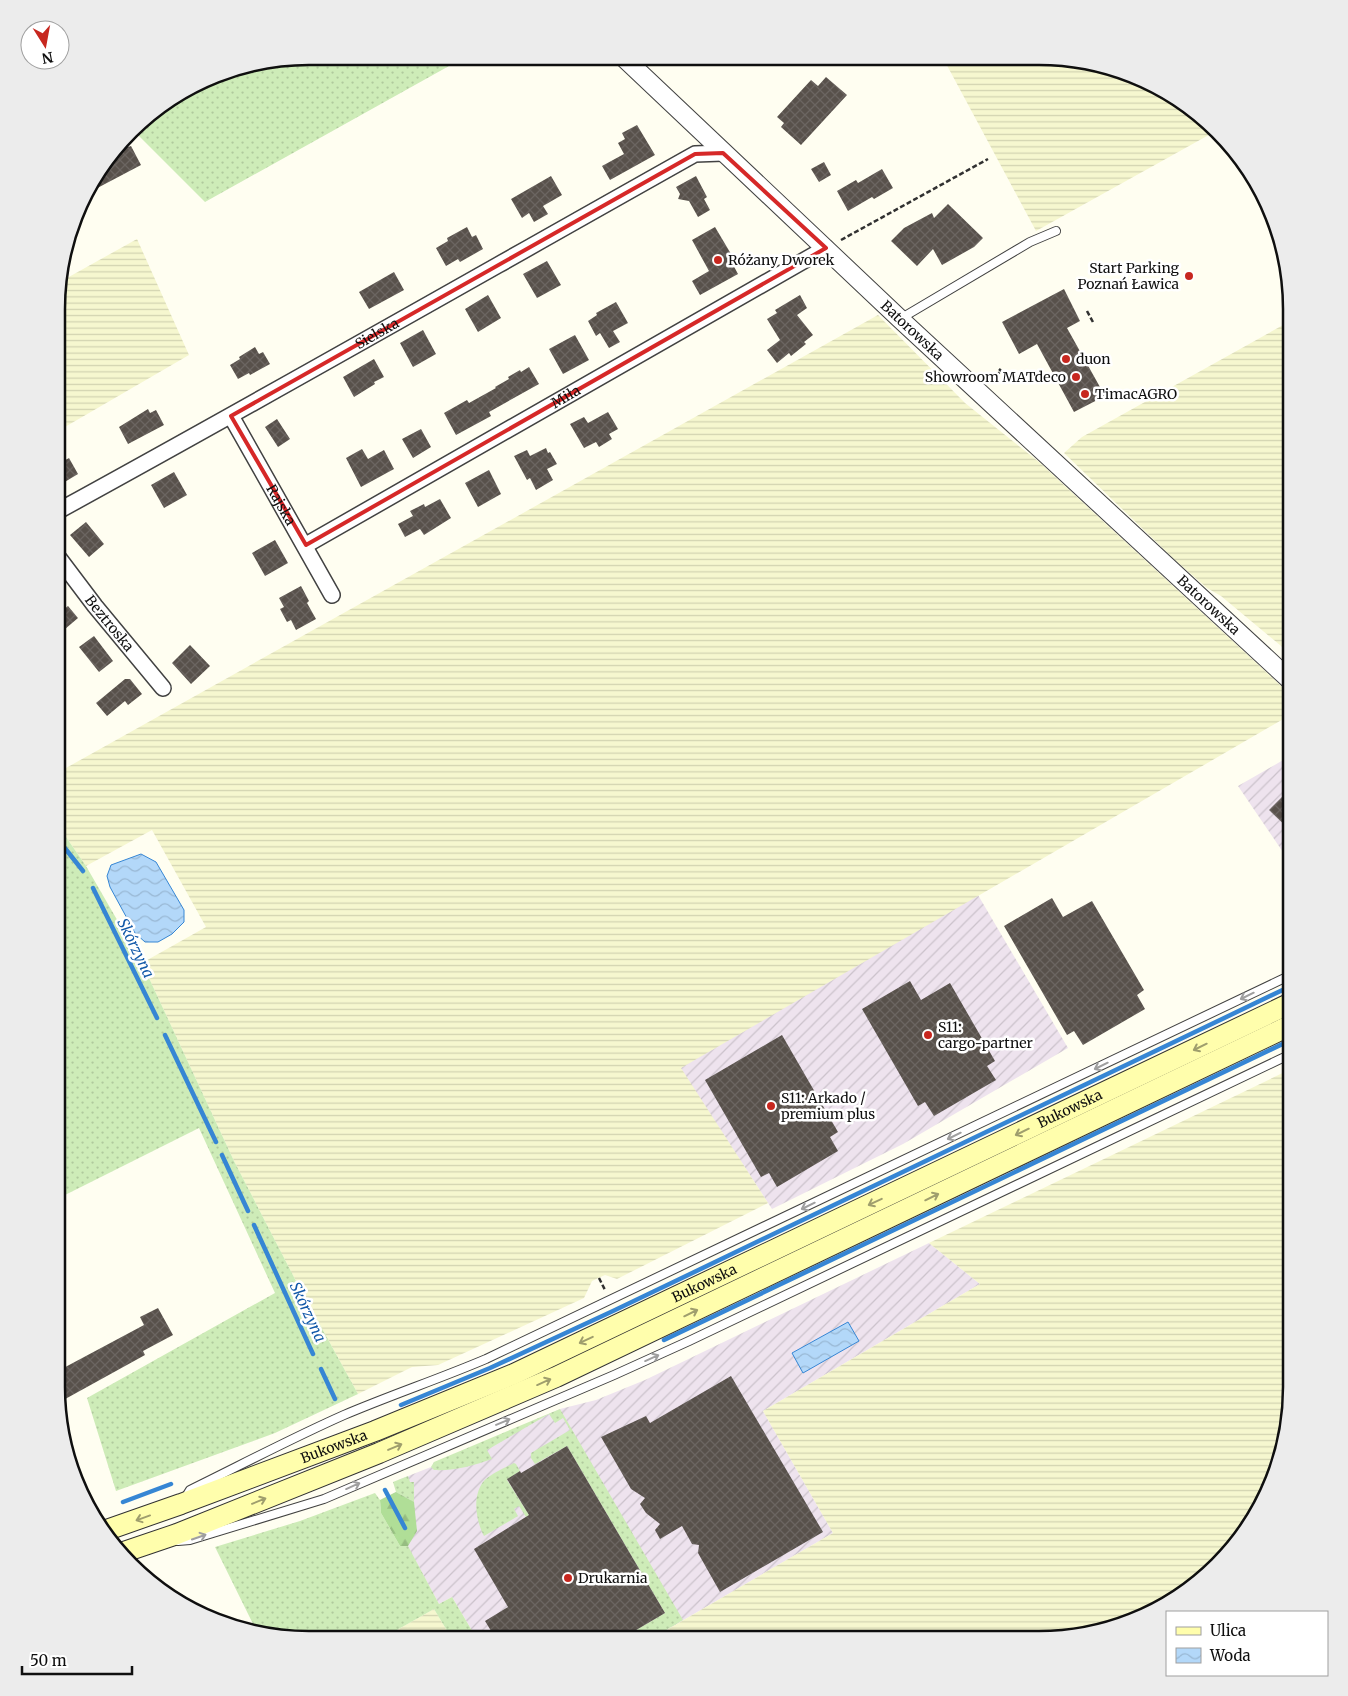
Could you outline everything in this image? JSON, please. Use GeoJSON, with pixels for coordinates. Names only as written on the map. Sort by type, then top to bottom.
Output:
{"type":"FeatureCollection","features":[{"type":"Feature","properties":{"kind":"main road","name":"Bukowska"},"geometry":{"type":"LineString","coordinates":[[110,1529],[414,1416],[514,1374],[1283,1007]]}},
{"type":"Feature","properties":{"kind":"main road","name":"Bukowska"},"geometry":{"type":"LineString","coordinates":[[129,1553],[379,1453],[556,1377],[1283,1029]]}},
{"type":"Feature","properties":{"kind":"street","name":"Batorowska"},"geometry":{"type":"LineString","coordinates":[[631,65],[900,319],[1283,674]]}},
{"type":"Feature","properties":{"kind":"street"},"geometry":{"type":"LineString","coordinates":[[695,154],[699,130]]}},
{"type":"Feature","properties":{"kind":"street","name":"Sielska"},"geometry":{"type":"LineString","coordinates":[[65,507],[232,416],[455,288],[695,154],[724,153]]}},
{"type":"Feature","properties":{"kind":"street","name":"Miła"},"geometry":{"type":"LineString","coordinates":[[306,545],[826,248]]}},
{"type":"Feature","properties":{"kind":"street","name":"Rajska"},"geometry":{"type":"LineString","coordinates":[[232,416],[306,545],[332,595]]}},
{"type":"Feature","properties":{"kind":"street","name":"Beztroska"},"geometry":{"type":"LineString","coordinates":[[65,566],[95,606],[163,688]]}},
{"type":"Feature","properties":{"kind":"lane"},"geometry":{"type":"LineString","coordinates":[[900,319],[1030,242],[1056,231]]}},
{"type":"Feature","properties":{"kind":"lane"},"geometry":{"type":"LineString","coordinates":[[181,1504],[190,1490],[303,1434],[347,1414],[440,1379],[486,1359],[1283,979]]}},
{"type":"Feature","properties":{"kind":"lane"},"geometry":{"type":"LineString","coordinates":[[151,1543],[190,1540],[324,1498],[614,1376],[1283,1058]]}},
{"type":"Feature","properties":{"kind":"path"},"geometry":{"type":"LineString","coordinates":[[826,248],[988,159]]}},
{"type":"Feature","properties":{"kind":"path"},"geometry":{"type":"LineString","coordinates":[[1087,311],[1094,324]]}},
{"type":"Feature","properties":{"kind":"path"},"geometry":{"type":"LineString","coordinates":[[986,381],[1000,370],[1009,378]]}},
{"type":"Feature","properties":{"kind":"highlighted area"},"geometry":{"type":"Polygon","coordinates":[[[723,153],[826,248],[306,545],[231,416],[695,154],[723,153]]]}},
{"type":"Feature","properties":{"kind":"shaded area"},"geometry":{"type":"Polygon","coordinates":[[[1283,760],[1283,852],[1238,786],[1283,760]]]}},
{"type":"Feature","properties":{"kind":"shaded area"},"geometry":{"type":"Polygon","coordinates":[[[978,895],[1068,1048],[903,1144],[772,1209],[680,1068],[978,895]]]}},
{"type":"Feature","properties":{"kind":"shaded area"},"geometry":{"type":"Polygon","coordinates":[[[929,1243],[980,1284],[763,1411],[833,1533],[665,1631],[472,1631],[452,1597],[439,1604],[382,1499],[396,1492],[398,1480],[560,1409],[596,1400],[645,1380],[929,1243]]]}},
{"type":"Feature","properties":{"kind":"green space"},"geometry":{"type":"Polygon","coordinates":[[[309,65],[449,66],[205,202],[138,135],[160,115],[201,90],[246,73],[277,67],[309,65]]]}},
{"type":"Feature","properties":{"kind":"green space"},"geometry":{"type":"Polygon","coordinates":[[[947,65],[1039,65],[1071,67],[1102,73],[1147,90],[1188,115],[1210,134],[1036,231],[947,65]]]}},
{"type":"Feature","properties":{"kind":"green space"},"geometry":{"type":"Polygon","coordinates":[[[137,239],[189,355],[65,427],[65,309],[67,278],[137,239]]]}},
{"type":"Feature","properties":{"kind":"green space"},"geometry":{"type":"Polygon","coordinates":[[[878,315],[965,403],[1039,462],[1283,688],[1283,719],[681,1068],[768,1203],[617,1279],[605,1275],[592,1281],[584,1298],[438,1365],[412,1367],[358,1394],[297,1283],[234,1161],[142,963],[206,927],[152,830],[86,866],[65,836],[65,769],[878,315]]]}},
{"type":"Feature","properties":{"kind":"green space"},"geometry":{"type":"Polygon","coordinates":[[[1283,325],[1283,648],[1221,596],[1207,588],[1175,560],[1064,453],[1082,437],[1283,325]]]}},
{"type":"Feature","properties":{"kind":"green space"},"geometry":{"type":"Polygon","coordinates":[[[65,836],[86,866],[142,963],[234,1161],[297,1283],[358,1394],[275,1433],[116,1491],[87,1398],[275,1293],[199,1128],[65,1195],[65,836]]]}},
{"type":"Feature","properties":{"kind":"green space"},"geometry":{"type":"Polygon","coordinates":[[[1283,1073],[1283,1387],[1281,1419],[1270,1466],[1258,1495],[1242,1523],[1212,1560],[1175,1590],[1147,1606],[1118,1618],[1071,1629],[1039,1631],[665,1631],[833,1533],[763,1411],[980,1284],[929,1243],[1283,1073]]]}},
{"type":"Feature","properties":{"kind":"green space"},"geometry":{"type":"Polygon","coordinates":[[[560,1409],[683,1620],[664,1631],[635,1631],[665,1613],[567,1446],[535,1464],[531,1458],[531,1453],[570,1430],[563,1418],[555,1423],[549,1414],[487,1450],[492,1459],[470,1466],[442,1470],[434,1470],[431,1467],[434,1462],[560,1409]]]}},
{"type":"Feature","properties":{"kind":"green space"},"geometry":{"type":"Polygon","coordinates":[[[514,1463],[520,1471],[507,1480],[529,1515],[526,1517],[519,1506],[514,1509],[518,1516],[484,1536],[477,1516],[477,1495],[483,1482],[498,1471],[514,1463]]]}},
{"type":"Feature","properties":{"kind":"green space"},"geometry":{"type":"Polygon","coordinates":[[[408,1476],[410,1482],[414,1482],[414,1502],[396,1492],[393,1482],[408,1476]]]}},
{"type":"Feature","properties":{"kind":"green space"},"geometry":{"type":"Polygon","coordinates":[[[396,1492],[414,1502],[417,1531],[408,1546],[400,1546],[381,1513],[380,1500],[396,1492]]]}},
{"type":"Feature","properties":{"kind":"green space"},"geometry":{"type":"Polygon","coordinates":[[[375,1493],[380,1500],[381,1513],[400,1546],[408,1546],[439,1604],[452,1597],[472,1631],[447,1631],[434,1609],[395,1631],[309,1631],[277,1629],[253,1624],[215,1547],[300,1521],[375,1493]]]}},
{"type":"Feature","properties":{"kind":"green space"},"geometry":{"type":"Polygon","coordinates":[[[434,1609],[447,1631],[395,1631],[434,1609]]]}},
{"type":"Feature","properties":{"kind":"water"},"geometry":{"type":"Polygon","coordinates":[[[141,854],[156,862],[184,910],[184,922],[172,934],[158,942],[145,942],[135,933],[110,887],[107,876],[111,865],[141,854]]]}},
{"type":"Feature","properties":{"kind":"water"},"geometry":{"type":"Polygon","coordinates":[[[848,1322],[859,1341],[803,1373],[792,1353],[848,1322]]]}},
{"type":"Feature","properties":{"kind":"building"},"geometry":{"type":"Polygon","coordinates":[[[826,77],[847,95],[801,145],[781,127],[784,123],[777,117],[811,80],[818,86],[826,77]]]}},
{"type":"Feature","properties":{"kind":"building"},"geometry":{"type":"Polygon","coordinates":[[[637,125],[655,155],[610,180],[602,166],[624,154],[618,143],[625,139],[622,133],[637,125]]]}},
{"type":"Feature","properties":{"kind":"building"},"geometry":{"type":"Polygon","coordinates":[[[127,146],[131,146],[141,165],[97,188],[115,160],[127,146]]]}},
{"type":"Feature","properties":{"kind":"building"},"geometry":{"type":"Polygon","coordinates":[[[824,162],[831,175],[819,182],[811,169],[824,162]]]}},
{"type":"Feature","properties":{"kind":"building"},"geometry":{"type":"Polygon","coordinates":[[[882,169],[893,188],[874,199],[872,197],[848,211],[837,191],[856,180],[858,183],[882,169]]]}},
{"type":"Feature","properties":{"kind":"building"},"geometry":{"type":"Polygon","coordinates":[[[551,176],[562,195],[543,206],[548,214],[534,222],[529,213],[522,218],[511,199],[551,176]]]}},
{"type":"Feature","properties":{"kind":"building"},"geometry":{"type":"Polygon","coordinates":[[[696,176],[707,197],[704,199],[710,210],[698,217],[689,201],[678,199],[680,194],[676,187],[696,176]]]}},
{"type":"Feature","properties":{"kind":"building"},"geometry":{"type":"Polygon","coordinates":[[[948,204],[983,238],[974,247],[942,265],[933,249],[917,266],[891,241],[904,228],[932,213],[934,218],[948,204]]]}},
{"type":"Feature","properties":{"kind":"building"},"geometry":{"type":"Polygon","coordinates":[[[467,227],[472,237],[476,235],[483,249],[460,262],[458,259],[446,266],[436,248],[448,241],[447,238],[467,227]]]}},
{"type":"Feature","properties":{"kind":"building","name":"Różany Dworek"},"geometry":{"type":"Polygon","coordinates":[[[715,227],[734,259],[731,261],[738,274],[700,295],[692,281],[709,271],[692,240],[715,227]]]}},
{"type":"Feature","properties":{"kind":"building"},"geometry":{"type":"Polygon","coordinates":[[[547,261],[561,285],[537,298],[523,274],[547,261]]]}},
{"type":"Feature","properties":{"kind":"building"},"geometry":{"type":"Polygon","coordinates":[[[394,272],[404,290],[369,309],[359,292],[394,272]]]}},
{"type":"Feature","properties":{"kind":"building"},"geometry":{"type":"Polygon","coordinates":[[[1064,289],[1080,321],[1067,328],[1105,396],[1074,412],[1037,344],[1019,354],[1002,322],[1064,289]]]}},
{"type":"Feature","properties":{"kind":"building"},"geometry":{"type":"Polygon","coordinates":[[[488,295],[501,318],[478,332],[465,309],[488,295]]]}},
{"type":"Feature","properties":{"kind":"building"},"geometry":{"type":"Polygon","coordinates":[[[800,295],[807,308],[797,315],[813,335],[804,342],[806,344],[791,356],[789,353],[777,363],[767,350],[780,340],[767,319],[777,313],[775,310],[800,295]]]}},
{"type":"Feature","properties":{"kind":"building"},"geometry":{"type":"Polygon","coordinates":[[[616,302],[628,323],[613,331],[620,342],[609,348],[600,333],[596,336],[588,321],[597,315],[596,313],[616,302]]]}},
{"type":"Feature","properties":{"kind":"building"},"geometry":{"type":"Polygon","coordinates":[[[423,330],[436,354],[413,367],[400,343],[423,330]]]}},
{"type":"Feature","properties":{"kind":"building"},"geometry":{"type":"Polygon","coordinates":[[[575,335],[589,360],[563,374],[549,349],[575,335]]]}},
{"type":"Feature","properties":{"kind":"building"},"geometry":{"type":"Polygon","coordinates":[[[255,347],[259,354],[263,352],[270,364],[238,379],[230,365],[255,347]]]}},
{"type":"Feature","properties":{"kind":"building"},"geometry":{"type":"Polygon","coordinates":[[[374,359],[384,377],[354,397],[343,377],[374,359]]]}},
{"type":"Feature","properties":{"kind":"building"},"geometry":{"type":"Polygon","coordinates":[[[529,367],[539,384],[489,412],[491,416],[456,435],[444,413],[467,400],[469,403],[496,388],[509,379],[508,377],[529,367]]]}},
{"type":"Feature","properties":{"kind":"building"},"geometry":{"type":"Polygon","coordinates":[[[148,409],[150,413],[156,410],[164,425],[128,444],[119,427],[148,409]]]}},
{"type":"Feature","properties":{"kind":"building"},"geometry":{"type":"Polygon","coordinates":[[[608,412],[618,429],[609,434],[612,439],[599,447],[596,442],[584,448],[570,424],[584,417],[588,423],[608,412]]]}},
{"type":"Feature","properties":{"kind":"building"},"geometry":{"type":"Polygon","coordinates":[[[277,419],[290,439],[278,447],[265,427],[277,419]]]}},
{"type":"Feature","properties":{"kind":"building"},"geometry":{"type":"Polygon","coordinates":[[[421,429],[431,447],[413,458],[402,439],[421,429]]]}},
{"type":"Feature","properties":{"kind":"building"},"geometry":{"type":"Polygon","coordinates":[[[546,448],[557,464],[547,469],[553,480],[536,490],[530,478],[527,480],[514,456],[527,450],[530,456],[546,448]]]}},
{"type":"Feature","properties":{"kind":"building"},"geometry":{"type":"Polygon","coordinates":[[[362,449],[368,459],[384,450],[394,469],[361,487],[346,458],[362,449]]]}},
{"type":"Feature","properties":{"kind":"building"},"geometry":{"type":"Polygon","coordinates":[[[69,458],[78,474],[65,482],[65,460],[69,458]]]}},
{"type":"Feature","properties":{"kind":"building"},"geometry":{"type":"Polygon","coordinates":[[[489,470],[501,494],[478,507],[465,483],[489,470]]]}},
{"type":"Feature","properties":{"kind":"building"},"geometry":{"type":"Polygon","coordinates":[[[174,472],[187,495],[164,508],[151,485],[174,472]]]}},
{"type":"Feature","properties":{"kind":"building"},"geometry":{"type":"Polygon","coordinates":[[[440,499],[451,518],[424,535],[420,529],[405,537],[398,524],[413,516],[410,511],[424,504],[425,507],[440,499]]]}},
{"type":"Feature","properties":{"kind":"building"},"geometry":{"type":"Polygon","coordinates":[[[86,522],[104,544],[89,557],[70,535],[86,522]]]}},
{"type":"Feature","properties":{"kind":"building"},"geometry":{"type":"Polygon","coordinates":[[[275,540],[288,563],[265,576],[252,553],[275,540]]]}},
{"type":"Feature","properties":{"kind":"building"},"geometry":{"type":"Polygon","coordinates":[[[301,586],[309,601],[307,603],[316,619],[296,630],[291,620],[287,622],[280,609],[284,607],[279,598],[301,586]]]}},
{"type":"Feature","properties":{"kind":"building"},"geometry":{"type":"Polygon","coordinates":[[[68,606],[78,618],[65,629],[65,608],[68,606]]]}},
{"type":"Feature","properties":{"kind":"building"},"geometry":{"type":"Polygon","coordinates":[[[94,636],[113,661],[99,672],[79,647],[94,636]]]}},
{"type":"Feature","properties":{"kind":"building"},"geometry":{"type":"Polygon","coordinates":[[[190,645],[210,666],[191,684],[172,663],[190,645]]]}},
{"type":"Feature","properties":{"kind":"building"},"geometry":{"type":"Polygon","coordinates":[[[125,679],[130,679],[142,694],[128,705],[125,701],[107,716],[96,703],[125,679]]]}},
{"type":"Feature","properties":{"kind":"building"},"geometry":{"type":"Polygon","coordinates":[[[1283,796],[1283,823],[1269,810],[1283,796]]]}},
{"type":"Feature","properties":{"kind":"building"},"geometry":{"type":"Polygon","coordinates":[[[1052,898],[1063,917],[1092,901],[1144,990],[1137,995],[1145,1009],[1083,1045],[1074,1031],[1067,1035],[1004,926],[1052,898]]]}},
{"type":"Feature","properties":{"kind":"building","name":"S11: cargo-partner"},"geometry":{"type":"Polygon","coordinates":[[[910,981],[921,1000],[950,983],[995,1061],[987,1066],[996,1080],[934,1116],[925,1102],[918,1106],[862,1009],[910,981]]]}},
{"type":"Feature","properties":{"kind":"building","name":"S11: Arkado / premium plus"},"geometry":{"type":"Polygon","coordinates":[[[782,1035],[838,1132],[830,1137],[838,1151],[777,1187],[769,1173],[761,1177],[705,1080],[782,1035]]]}},
{"type":"Feature","properties":{"kind":"building"},"geometry":{"type":"Polygon","coordinates":[[[158,1308],[173,1335],[143,1351],[145,1355],[66,1399],[65,1367],[144,1325],[140,1317],[158,1308]]]}},
{"type":"Feature","properties":{"kind":"building"},"geometry":{"type":"Polygon","coordinates":[[[731,1376],[823,1532],[720,1592],[698,1553],[699,1545],[692,1544],[682,1526],[660,1539],[655,1530],[660,1524],[646,1513],[640,1504],[645,1498],[631,1489],[601,1437],[646,1416],[650,1423],[731,1376]]]}},
{"type":"Feature","properties":{"kind":"building","name":"Drukarnia"},"geometry":{"type":"Polygon","coordinates":[[[567,1446],[665,1613],[635,1631],[491,1631],[485,1621],[508,1607],[474,1549],[529,1515],[507,1479],[520,1471],[521,1473],[567,1446]]]}},
{"type":"Feature","properties":{"kind":"waterway","name":"Skórzyna"},"geometry":{"type":"LineString","coordinates":[[65,848],[83,871]]}},
{"type":"Feature","properties":{"kind":"waterway","name":"Skórzyna"},"geometry":{"type":"LineString","coordinates":[[93,888],[157,1018]]}},
{"type":"Feature","properties":{"kind":"waterway"},"geometry":{"type":"LineString","coordinates":[[401,1405],[490,1368],[613,1311],[1283,990]]}},
{"type":"Feature","properties":{"kind":"waterway","name":"Skórzyna"},"geometry":{"type":"LineString","coordinates":[[165,1035],[216,1142]]}},
{"type":"Feature","properties":{"kind":"waterway"},"geometry":{"type":"LineString","coordinates":[[664,1340],[1283,1044]]}},
{"type":"Feature","properties":{"kind":"waterway","name":"Skórzyna"},"geometry":{"type":"LineString","coordinates":[[222,1155],[248,1211]]}},
{"type":"Feature","properties":{"kind":"waterway","name":"Skórzyna"},"geometry":{"type":"LineString","coordinates":[[254,1225],[313,1354]]}},
{"type":"Feature","properties":{"kind":"waterway","name":"Skórzyna"},"geometry":{"type":"LineString","coordinates":[[321,1369],[335,1399]]}},
{"type":"Feature","properties":{"kind":"waterway"},"geometry":{"type":"LineString","coordinates":[[123,1502],[171,1484]]}},
{"type":"Feature","properties":{"kind":"waterway","name":"Skórzyna"},"geometry":{"type":"LineString","coordinates":[[385,1490],[405,1528]]}},
{"type":"Feature","properties":{"kind":"place","name":"Różany Dworek"},"geometry":{"type":"Point","coordinates":[718,260]}},
{"type":"Feature","properties":{"kind":"place","name":"Start Parking Poznań Ławica"},"geometry":{"type":"Point","coordinates":[1189,276]}},
{"type":"Feature","properties":{"kind":"place","name":"duon"},"geometry":{"type":"Point","coordinates":[1066,359]}},
{"type":"Feature","properties":{"kind":"place","name":"Showroom MATdeco"},"geometry":{"type":"Point","coordinates":[1076,377]}},
{"type":"Feature","properties":{"kind":"place","name":"TimacAGRO"},"geometry":{"type":"Point","coordinates":[1085,394]}},
{"type":"Feature","properties":{"kind":"place","name":"S11: cargo-partner"},"geometry":{"type":"Point","coordinates":[928,1035]}},
{"type":"Feature","properties":{"kind":"place","name":"S11: Arkado / premium plus"},"geometry":{"type":"Point","coordinates":[771,1106]}},
{"type":"Feature","properties":{"kind":"place","name":"Drukarnia"},"geometry":{"type":"Point","coordinates":[568,1578]}}]}
